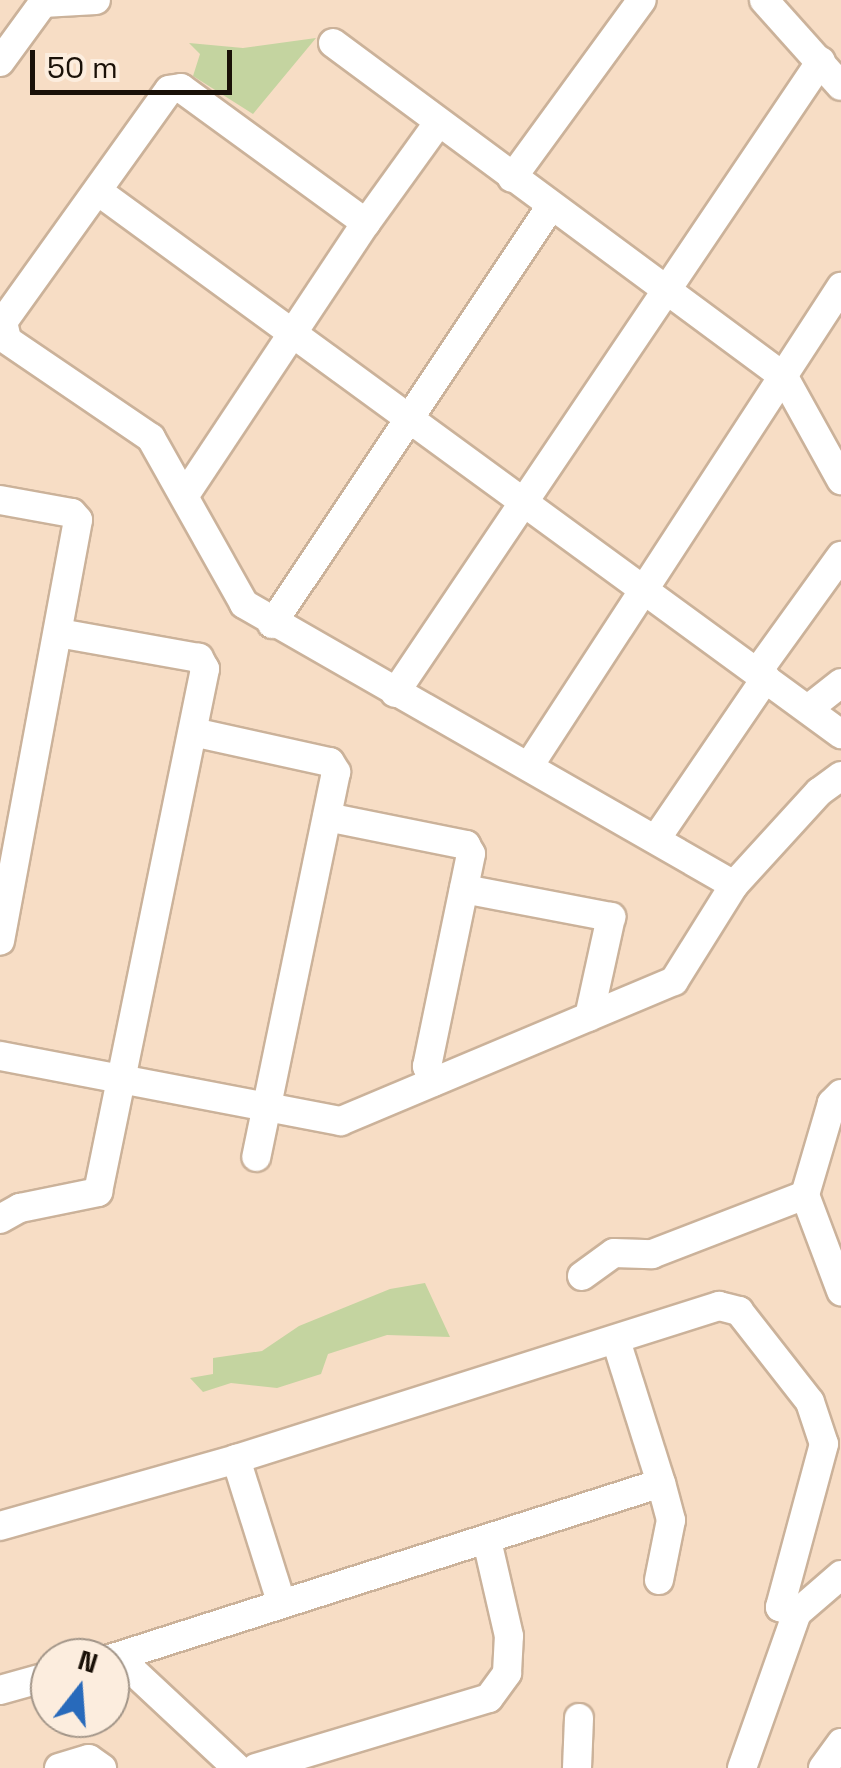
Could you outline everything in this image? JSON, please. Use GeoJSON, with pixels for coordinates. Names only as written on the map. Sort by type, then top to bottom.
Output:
{"type":"FeatureCollection","features":[{"type":"Feature","properties":{"kind":"street"},"geometry":{"type":"LineString","coordinates":[[0,62],[10,27],[43,3],[96,0]]}},
{"type":"Feature","properties":{"kind":"street"},"geometry":{"type":"LineString","coordinates":[[512,178],[642,0]]}},
{"type":"Feature","properties":{"kind":"street"},"geometry":{"type":"LineString","coordinates":[[764,0],[841,86]]}},
{"type":"Feature","properties":{"kind":"street"},"geometry":{"type":"LineString","coordinates":[[332,42],[784,377],[841,480]]}},
{"type":"Feature","properties":{"kind":"street"},"geometry":{"type":"LineString","coordinates":[[395,693],[821,60]]}},
{"type":"Feature","properties":{"kind":"street"},"geometry":{"type":"LineString","coordinates":[[366,223],[181,88],[169,90],[3,322],[7,340],[151,438],[244,604],[272,624],[734,885]]}},
{"type":"Feature","properties":{"kind":"street"},"geometry":{"type":"LineString","coordinates":[[184,496],[366,223],[438,123]]}},
{"type":"Feature","properties":{"kind":"street"},"geometry":{"type":"LineString","coordinates":[[99,192],[841,734]]}},
{"type":"Feature","properties":{"kind":"street"},"geometry":{"type":"LineString","coordinates":[[272,624],[551,206]]}},
{"type":"Feature","properties":{"kind":"street"},"geometry":{"type":"LineString","coordinates":[[529,766],[641,588],[841,287]]}},
{"type":"Feature","properties":{"kind":"street"},"geometry":{"type":"LineString","coordinates":[[0,500],[72,514],[78,520],[0,941]]}},
{"type":"Feature","properties":{"kind":"street"},"geometry":{"type":"LineString","coordinates":[[656,839],[841,556]]}},
{"type":"Feature","properties":{"kind":"street"},"geometry":{"type":"LineString","coordinates":[[0,1219],[20,1208],[98,1192],[206,669],[200,658],[59,633]]}},
{"type":"Feature","properties":{"kind":"street"},"geometry":{"type":"LineString","coordinates":[[808,709],[841,683]]}},
{"type":"Feature","properties":{"kind":"street"},"geometry":{"type":"LineString","coordinates":[[193,732],[330,762],[336,772],[256,1158]]}},
{"type":"Feature","properties":{"kind":"street"},"geometry":{"type":"LineString","coordinates":[[0,1056],[341,1121],[674,981],[734,885],[819,792],[841,776]]}},
{"type":"Feature","properties":{"kind":"street"},"geometry":{"type":"LineString","coordinates":[[327,818],[466,845],[471,854],[428,1066],[433,1082]]}},
{"type":"Feature","properties":{"kind":"street"},"geometry":{"type":"LineString","coordinates":[[464,889],[610,917],[589,1017]]}},
{"type":"Feature","properties":{"kind":"street"},"geometry":{"type":"LineString","coordinates":[[841,1094],[832,1104],[805,1195],[841,1291]]}},
{"type":"Feature","properties":{"kind":"street"},"geometry":{"type":"LineString","coordinates":[[582,1276],[614,1253],[652,1254],[805,1195]]}},
{"type":"Feature","properties":{"kind":"street"},"geometry":{"type":"LineString","coordinates":[[0,1526],[236,1459],[719,1306],[739,1311],[810,1402],[824,1444],[780,1607],[798,1612]]}},
{"type":"Feature","properties":{"kind":"street"},"geometry":{"type":"LineString","coordinates":[[616,1340],[672,1520],[658,1580]]}},
{"type":"Feature","properties":{"kind":"street"},"geometry":{"type":"LineString","coordinates":[[236,1459],[281,1602]]}},
{"type":"Feature","properties":{"kind":"street"},"geometry":{"type":"LineString","coordinates":[[130,1653],[661,1483]]}},
{"type":"Feature","properties":{"kind":"street"},"geometry":{"type":"LineString","coordinates":[[256,1768],[489,1698],[507,1673],[509,1636],[487,1541]]}},
{"type":"Feature","properties":{"kind":"street"},"geometry":{"type":"LineString","coordinates":[[742,1768],[798,1612],[841,1575]]}},
{"type":"Feature","properties":{"kind":"street"},"geometry":{"type":"LineString","coordinates":[[130,1672],[237,1768]]}},
{"type":"Feature","properties":{"kind":"street"},"geometry":{"type":"LineString","coordinates":[[0,1690],[30,1682]]}},
{"type":"Feature","properties":{"kind":"street"},"geometry":{"type":"LineString","coordinates":[[577,1768],[578,1718]]}},
{"type":"Feature","properties":{"kind":"street"},"geometry":{"type":"LineString","coordinates":[[823,1768],[841,1743]]}},
{"type":"Feature","properties":{"kind":"street"},"geometry":{"type":"LineString","coordinates":[[60,1768],[89,1759],[102,1768]]}},
{"type":"Feature","properties":{"kind":"green space"},"geometry":{"type":"Polygon","coordinates":[[[316,38],[253,114],[193,76],[200,54],[189,43],[243,48],[316,38]]]}},
{"type":"Feature","properties":{"kind":"green space"},"geometry":{"type":"Polygon","coordinates":[[[425,1283],[450,1337],[387,1335],[328,1354],[321,1374],[277,1388],[231,1383],[203,1392],[190,1378],[213,1374],[213,1358],[262,1351],[299,1326],[390,1289],[425,1283]]]}}]}
